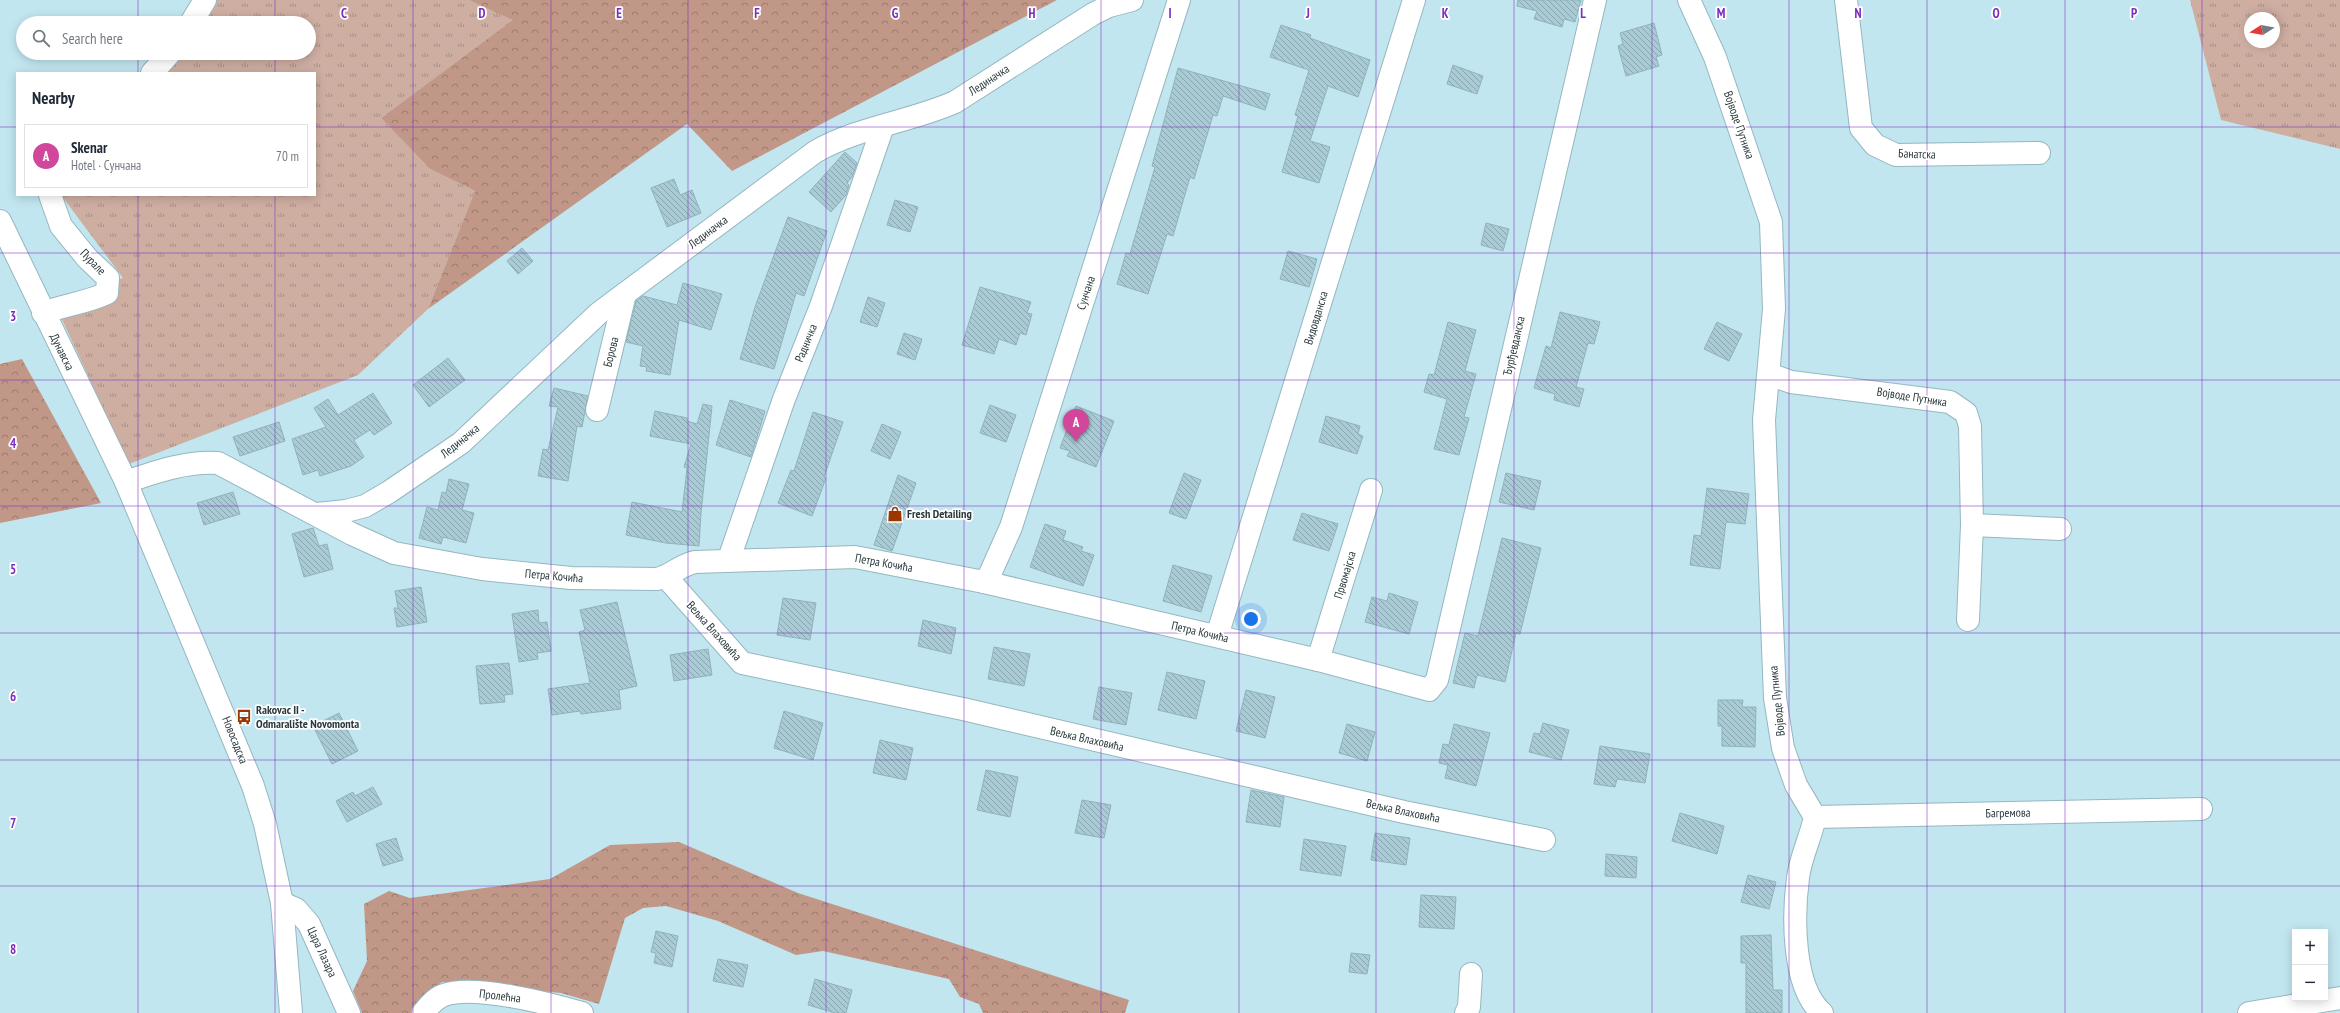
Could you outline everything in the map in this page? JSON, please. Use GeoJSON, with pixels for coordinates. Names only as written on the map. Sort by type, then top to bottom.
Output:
{"type":"FeatureCollection","features":[{"type":"Feature","properties":{"kind":"street"},"geometry":{"type":"LineString","coordinates":[[195,16],[205,0]]}},
{"type":"Feature","properties":{"kind":"street","name":"Лединачка"},"geometry":{"type":"LineString","coordinates":[[317,514],[346,511],[365,506],[390,492],[461,443],[574,336],[625,294],[815,152],[839,139],[937,110],[955,102],[1093,14],[1109,6],[1132,0]]}},
{"type":"Feature","properties":{"kind":"street","name":"Сунчана"},"geometry":{"type":"LineString","coordinates":[[984,582],[1011,527],[1179,0]]}},
{"type":"Feature","properties":{"kind":"street","name":"Видовданска"},"geometry":{"type":"LineString","coordinates":[[1217,636],[1414,0]]}},
{"type":"Feature","properties":{"kind":"street","name":"Ђурђевданска"},"geometry":{"type":"LineString","coordinates":[[1429,690],[1437,680],[1595,0]]}},
{"type":"Feature","properties":{"kind":"street","name":"Војводе Путника"},"geometry":{"type":"LineString","coordinates":[[1689,0],[1715,57],[1771,222],[1774,309],[1764,420],[1775,698],[1783,748],[1796,785],[1815,817]]}},
{"type":"Feature","properties":{"kind":"street","name":"Банатска"},"geometry":{"type":"LineString","coordinates":[[1846,0],[1862,128],[1875,145],[1896,155],[2039,153]]}},
{"type":"Feature","properties":{"kind":"street"},"geometry":{"type":"LineString","coordinates":[[153,72],[164,60]]}},
{"type":"Feature","properties":{"kind":"street","name":"Радничка"},"geometry":{"type":"LineString","coordinates":[[729,559],[784,399],[821,306],[883,126]]}},
{"type":"Feature","properties":{"kind":"street","name":"Пурале"},"geometry":{"type":"LineString","coordinates":[[43,313],[58,307],[90,302],[107,293],[108,278],[87,258],[61,226],[50,196]]}},
{"type":"Feature","properties":{"kind":"street","name":"Дунавска"},"geometry":{"type":"LineString","coordinates":[[0,221],[43,313],[126,482]]}},
{"type":"Feature","properties":{"kind":"street","name":"Борова"},"geometry":{"type":"LineString","coordinates":[[597,410],[625,294]]}},
{"type":"Feature","properties":{"kind":"street","name":"Војводе Путника"},"geometry":{"type":"LineString","coordinates":[[1769,374],[1791,382],[1950,402],[1966,413],[1970,426],[1972,525],[1968,620]]}},
{"type":"Feature","properties":{"kind":"street","name":"Петра Кочића"},"geometry":{"type":"LineString","coordinates":[[126,482],[167,468],[207,462],[218,463],[317,514],[352,534],[394,553],[482,569],[571,578],[657,580],[666,577],[685,564],[729,559],[855,557],[984,582],[1318,660],[1429,690]]}},
{"type":"Feature","properties":{"kind":"street","name":"Новосадска"},"geometry":{"type":"LineString","coordinates":[[126,482],[253,786],[269,837],[282,903],[291,1013]]}},
{"type":"Feature","properties":{"kind":"street","name":"Првомајска"},"geometry":{"type":"LineString","coordinates":[[1318,660],[1371,490]]}},
{"type":"Feature","properties":{"kind":"street"},"geometry":{"type":"LineString","coordinates":[[1972,525],[2060,529]]}},
{"type":"Feature","properties":{"kind":"street","name":"Вељка Влаховића"},"geometry":{"type":"LineString","coordinates":[[666,577],[742,662],[963,709],[1404,812],[1544,840]]}},
{"type":"Feature","properties":{"kind":"street","name":"Багремова"},"geometry":{"type":"LineString","coordinates":[[1815,817],[2201,809]]}},
{"type":"Feature","properties":{"kind":"street"},"geometry":{"type":"LineString","coordinates":[[1815,817],[1812,836],[1798,877],[1795,921],[1797,953],[1805,984],[1818,1009],[1822,1013]]}},
{"type":"Feature","properties":{"kind":"street","name":"Цара Лазара"},"geometry":{"type":"LineString","coordinates":[[282,903],[296,909],[309,924],[349,1013]]}},
{"type":"Feature","properties":{"kind":"street"},"geometry":{"type":"LineString","coordinates":[[1466,1013],[1469,1006],[1471,974]]}},
{"type":"Feature","properties":{"kind":"street","name":"Пролећна"},"geometry":{"type":"LineString","coordinates":[[423,1013],[436,1000],[453,993],[489,994],[548,1003],[582,1013]]}},
{"type":"Feature","properties":{"kind":"street"},"geometry":{"type":"LineString","coordinates":[[2249,1013],[2340,998]]}},
{"type":"Feature","properties":{"kind":"green space"},"geometry":{"type":"Polygon","coordinates":[[[216,0],[469,0],[514,20],[381,118],[430,169],[475,191],[428,309],[358,375],[129,464],[53,300],[123,278],[62,196],[316,196],[316,72],[166,72],[174,60],[316,60],[316,16],[205,16],[216,0]]]}},
{"type":"Feature","properties":{"kind":"green space"},"geometry":{"type":"Polygon","coordinates":[[[469,0],[1057,0],[732,171],[687,124],[428,309],[475,191],[430,169],[381,118],[513,20],[469,0]]]}},
{"type":"Feature","properties":{"kind":"green space"},"geometry":{"type":"Polygon","coordinates":[[[2190,0],[2340,0],[2340,149],[2221,120],[2190,0]]]}},
{"type":"Feature","properties":{"kind":"green space"},"geometry":{"type":"Polygon","coordinates":[[[22,359],[101,503],[0,523],[0,364],[22,359]]]}},
{"type":"Feature","properties":{"kind":"green space"},"geometry":{"type":"Polygon","coordinates":[[[679,842],[798,893],[1129,1000],[1125,1013],[983,1013],[979,1004],[960,997],[949,979],[823,951],[796,955],[718,921],[666,906],[643,908],[625,918],[599,1004],[561,993],[442,982],[425,995],[416,1013],[362,1013],[353,991],[367,961],[364,904],[389,891],[410,898],[550,879],[610,845],[679,842]]]}},
{"type":"Feature","properties":{"kind":"building"},"geometry":{"type":"Polygon","coordinates":[[[1518,0],[1581,0],[1575,22],[1564,19],[1562,27],[1534,19],[1537,11],[1517,6],[1518,0]]]}},
{"type":"Feature","properties":{"kind":"building"},"geometry":{"type":"Polygon","coordinates":[[[1654,23],[1662,55],[1656,57],[1659,66],[1626,76],[1618,46],[1623,44],[1620,33],[1654,23]]]}},
{"type":"Feature","properties":{"kind":"building"},"geometry":{"type":"Polygon","coordinates":[[[1281,25],[1311,35],[1310,38],[1370,60],[1358,97],[1328,86],[1310,141],[1330,147],[1319,183],[1282,172],[1298,116],[1295,115],[1309,70],[1270,57],[1281,25]]]}},
{"type":"Feature","properties":{"kind":"building"},"geometry":{"type":"Polygon","coordinates":[[[1453,65],[1483,76],[1477,94],[1447,84],[1453,65]]]}},
{"type":"Feature","properties":{"kind":"building"},"geometry":{"type":"Polygon","coordinates":[[[1178,68],[1270,94],[1265,110],[1223,96],[1217,116],[1213,115],[1194,179],[1190,177],[1173,236],[1167,234],[1148,294],[1117,284],[1126,253],[1130,254],[1155,167],[1152,166],[1178,68]]]}},
{"type":"Feature","properties":{"kind":"building"},"geometry":{"type":"Polygon","coordinates":[[[845,152],[857,163],[852,177],[847,183],[849,185],[846,195],[831,212],[809,192],[845,152]]]}},
{"type":"Feature","properties":{"kind":"building"},"geometry":{"type":"Polygon","coordinates":[[[674,179],[680,195],[692,190],[701,213],[667,227],[651,188],[674,179]]]}},
{"type":"Feature","properties":{"kind":"building"},"geometry":{"type":"Polygon","coordinates":[[[895,200],[918,207],[910,232],[887,225],[895,200]]]}},
{"type":"Feature","properties":{"kind":"building"},"geometry":{"type":"Polygon","coordinates":[[[788,217],[827,231],[804,296],[796,293],[774,369],[740,359],[755,307],[788,217]]]}},
{"type":"Feature","properties":{"kind":"building"},"geometry":{"type":"Polygon","coordinates":[[[1486,223],[1509,229],[1503,251],[1481,245],[1486,223]]]}},
{"type":"Feature","properties":{"kind":"building"},"geometry":{"type":"Polygon","coordinates":[[[522,248],[533,261],[518,274],[507,261],[522,248]]]}},
{"type":"Feature","properties":{"kind":"building"},"geometry":{"type":"Polygon","coordinates":[[[1288,251],[1317,259],[1309,287],[1280,279],[1288,251]]]}},
{"type":"Feature","properties":{"kind":"building"},"geometry":{"type":"Polygon","coordinates":[[[683,283],[722,294],[711,330],[679,320],[670,375],[646,371],[647,367],[640,366],[643,346],[626,342],[636,301],[643,296],[677,305],[683,283]]]}},
{"type":"Feature","properties":{"kind":"building"},"geometry":{"type":"Polygon","coordinates":[[[980,287],[1031,302],[1027,313],[1032,314],[1026,335],[1020,333],[1016,345],[999,339],[994,354],[962,345],[980,287]]]}},
{"type":"Feature","properties":{"kind":"building"},"geometry":{"type":"Polygon","coordinates":[[[868,297],[885,303],[877,327],[860,322],[868,297]]]}},
{"type":"Feature","properties":{"kind":"building"},"geometry":{"type":"Polygon","coordinates":[[[1560,312],[1600,322],[1594,344],[1588,343],[1576,387],[1584,389],[1579,407],[1554,400],[1555,394],[1534,388],[1546,346],[1551,348],[1560,312]]]}},
{"type":"Feature","properties":{"kind":"building"},"geometry":{"type":"Polygon","coordinates":[[[1448,322],[1476,330],[1465,371],[1476,374],[1464,417],[1469,418],[1459,455],[1434,449],[1447,399],[1424,392],[1429,374],[1434,375],[1448,322]]]}},
{"type":"Feature","properties":{"kind":"building"},"geometry":{"type":"Polygon","coordinates":[[[1717,322],[1742,334],[1729,361],[1704,349],[1717,322]]]}},
{"type":"Feature","properties":{"kind":"building"},"geometry":{"type":"Polygon","coordinates":[[[904,333],[922,339],[915,360],[897,354],[904,333]]]}},
{"type":"Feature","properties":{"kind":"building"},"geometry":{"type":"Polygon","coordinates":[[[448,358],[465,380],[429,407],[413,385],[448,358]]]}},
{"type":"Feature","properties":{"kind":"building"},"geometry":{"type":"Polygon","coordinates":[[[554,388],[588,396],[582,427],[577,426],[568,481],[538,476],[543,449],[548,450],[558,407],[549,406],[554,388]]]}},
{"type":"Feature","properties":{"kind":"building"},"geometry":{"type":"Polygon","coordinates":[[[373,393],[392,423],[374,435],[370,430],[354,440],[364,457],[351,466],[320,476],[318,470],[303,475],[292,439],[326,427],[314,408],[328,399],[338,415],[373,393]]]}},
{"type":"Feature","properties":{"kind":"building"},"geometry":{"type":"Polygon","coordinates":[[[730,400],[765,411],[751,457],[716,445],[730,400]]]}},
{"type":"Feature","properties":{"kind":"building"},"geometry":{"type":"Polygon","coordinates":[[[703,404],[712,406],[699,546],[666,543],[626,535],[632,502],[682,512],[687,468],[684,467],[691,444],[650,436],[655,411],[687,418],[687,421],[697,424],[703,404]]]}},
{"type":"Feature","properties":{"kind":"building"},"geometry":{"type":"Polygon","coordinates":[[[990,405],[1016,415],[1006,442],[980,433],[990,405]]]}},
{"type":"Feature","properties":{"kind":"building"},"geometry":{"type":"Polygon","coordinates":[[[1076,406],[1114,421],[1096,467],[1067,456],[1070,451],[1060,448],[1076,406]]]}},
{"type":"Feature","properties":{"kind":"building"},"geometry":{"type":"Polygon","coordinates":[[[813,412],[843,422],[824,477],[826,478],[812,516],[778,503],[791,470],[794,471],[813,412]]]}},
{"type":"Feature","properties":{"kind":"building"},"geometry":{"type":"Polygon","coordinates":[[[1326,416],[1360,426],[1358,434],[1363,436],[1357,454],[1319,442],[1326,416]]]}},
{"type":"Feature","properties":{"kind":"building"},"geometry":{"type":"Polygon","coordinates":[[[279,422],[285,441],[240,456],[233,437],[279,422]]]}},
{"type":"Feature","properties":{"kind":"building"},"geometry":{"type":"Polygon","coordinates":[[[882,424],[901,432],[890,459],[871,451],[882,424]]]}},
{"type":"Feature","properties":{"kind":"building"},"geometry":{"type":"Polygon","coordinates":[[[1184,473],[1201,480],[1186,519],[1169,513],[1184,473]]]}},
{"type":"Feature","properties":{"kind":"building"},"geometry":{"type":"Polygon","coordinates":[[[1506,473],[1541,481],[1534,510],[1499,502],[1506,473]]]}},
{"type":"Feature","properties":{"kind":"building","name":"Fresh Detailing"},"geometry":{"type":"Polygon","coordinates":[[[898,475],[916,483],[892,551],[874,545],[898,475]]]}},
{"type":"Feature","properties":{"kind":"building"},"geometry":{"type":"Polygon","coordinates":[[[449,479],[469,484],[462,510],[474,513],[466,543],[443,537],[441,544],[419,538],[427,507],[438,510],[442,492],[446,493],[449,479]]]}},
{"type":"Feature","properties":{"kind":"building"},"geometry":{"type":"Polygon","coordinates":[[[1707,488],[1749,494],[1745,524],[1726,522],[1720,569],[1690,565],[1694,535],[1701,536],[1707,488]]]}},
{"type":"Feature","properties":{"kind":"building"},"geometry":{"type":"Polygon","coordinates":[[[233,492],[240,514],[204,525],[197,503],[233,492]]]}},
{"type":"Feature","properties":{"kind":"building"},"geometry":{"type":"Polygon","coordinates":[[[1302,513],[1338,524],[1329,551],[1293,540],[1302,513]]]}},
{"type":"Feature","properties":{"kind":"building"},"geometry":{"type":"Polygon","coordinates":[[[1045,524],[1066,531],[1063,540],[1083,547],[1081,551],[1094,555],[1083,586],[1030,567],[1045,524]]]}},
{"type":"Feature","properties":{"kind":"building"},"geometry":{"type":"Polygon","coordinates":[[[313,528],[319,546],[327,544],[333,569],[304,577],[292,534],[313,528]]]}},
{"type":"Feature","properties":{"kind":"building"},"geometry":{"type":"Polygon","coordinates":[[[1502,538],[1541,548],[1520,634],[1516,633],[1505,682],[1477,675],[1474,688],[1453,683],[1465,633],[1478,636],[1502,538]]]}},
{"type":"Feature","properties":{"kind":"building"},"geometry":{"type":"Polygon","coordinates":[[[1173,565],[1212,576],[1201,612],[1163,601],[1173,565]]]}},
{"type":"Feature","properties":{"kind":"building"},"geometry":{"type":"Polygon","coordinates":[[[421,587],[427,622],[397,627],[394,608],[398,608],[395,591],[421,587]]]}},
{"type":"Feature","properties":{"kind":"building"},"geometry":{"type":"Polygon","coordinates":[[[1389,593],[1418,602],[1409,634],[1365,622],[1372,597],[1387,601],[1389,593]]]}},
{"type":"Feature","properties":{"kind":"building"},"geometry":{"type":"Polygon","coordinates":[[[783,598],[816,603],[810,640],[777,635],[783,598]]]}},
{"type":"Feature","properties":{"kind":"building"},"geometry":{"type":"Polygon","coordinates":[[[617,602],[637,686],[619,690],[621,709],[581,714],[580,711],[552,715],[548,689],[590,683],[579,632],[585,630],[580,610],[617,602]]]}},
{"type":"Feature","properties":{"kind":"building"},"geometry":{"type":"Polygon","coordinates":[[[538,610],[539,623],[547,622],[551,651],[537,653],[538,659],[519,662],[512,614],[538,610]]]}},
{"type":"Feature","properties":{"kind":"building"},"geometry":{"type":"Polygon","coordinates":[[[923,620],[956,628],[951,654],[918,646],[923,620]]]}},
{"type":"Feature","properties":{"kind":"building"},"geometry":{"type":"Polygon","coordinates":[[[994,647],[1030,654],[1024,686],[988,679],[994,647]]]}},
{"type":"Feature","properties":{"kind":"building"},"geometry":{"type":"Polygon","coordinates":[[[708,649],[712,675],[674,681],[670,655],[708,649]]]}},
{"type":"Feature","properties":{"kind":"building"},"geometry":{"type":"Polygon","coordinates":[[[509,663],[513,694],[504,695],[505,702],[480,704],[476,666],[509,663]]]}},
{"type":"Feature","properties":{"kind":"building"},"geometry":{"type":"Polygon","coordinates":[[[1167,672],[1205,681],[1196,719],[1158,710],[1167,672]]]}},
{"type":"Feature","properties":{"kind":"building"},"geometry":{"type":"Polygon","coordinates":[[[1099,687],[1132,693],[1126,725],[1093,719],[1099,687]]]}},
{"type":"Feature","properties":{"kind":"building"},"geometry":{"type":"Polygon","coordinates":[[[1246,690],[1275,697],[1265,738],[1236,731],[1246,690]]]}},
{"type":"Feature","properties":{"kind":"building"},"geometry":{"type":"Polygon","coordinates":[[[1718,700],[1743,700],[1742,707],[1756,707],[1755,747],[1722,746],[1722,726],[1718,726],[1718,700]]]}},
{"type":"Feature","properties":{"kind":"building"},"geometry":{"type":"Polygon","coordinates":[[[784,711],[823,723],[813,760],[774,748],[784,711]]]}},
{"type":"Feature","properties":{"kind":"building"},"geometry":{"type":"Polygon","coordinates":[[[339,713],[358,751],[332,764],[313,726],[339,713]]]}},
{"type":"Feature","properties":{"kind":"building"},"geometry":{"type":"Polygon","coordinates":[[[1543,723],[1569,730],[1561,760],[1529,752],[1534,733],[1540,734],[1543,723]]]}},
{"type":"Feature","properties":{"kind":"building"},"geometry":{"type":"Polygon","coordinates":[[[1347,724],[1375,732],[1367,761],[1339,753],[1347,724]]]}},
{"type":"Feature","properties":{"kind":"building"},"geometry":{"type":"Polygon","coordinates":[[[1454,724],[1490,733],[1476,786],[1445,778],[1448,765],[1439,763],[1443,744],[1449,745],[1454,724]]]}},
{"type":"Feature","properties":{"kind":"building"},"geometry":{"type":"Polygon","coordinates":[[[880,740],[913,748],[906,780],[873,773],[880,740]]]}},
{"type":"Feature","properties":{"kind":"building"},"geometry":{"type":"Polygon","coordinates":[[[1600,746],[1650,754],[1645,783],[1617,779],[1615,787],[1594,784],[1600,746]]]}},
{"type":"Feature","properties":{"kind":"building"},"geometry":{"type":"Polygon","coordinates":[[[986,770],[1018,777],[1010,817],[977,810],[986,770]]]}},
{"type":"Feature","properties":{"kind":"building"},"geometry":{"type":"Polygon","coordinates":[[[373,787],[382,804],[347,822],[336,801],[353,792],[355,796],[373,787]]]}},
{"type":"Feature","properties":{"kind":"building"},"geometry":{"type":"Polygon","coordinates":[[[1251,790],[1284,797],[1280,827],[1246,822],[1251,790]]]}},
{"type":"Feature","properties":{"kind":"building"},"geometry":{"type":"Polygon","coordinates":[[[1082,800],[1111,805],[1104,838],[1075,833],[1082,800]]]}},
{"type":"Feature","properties":{"kind":"building"},"geometry":{"type":"Polygon","coordinates":[[[1680,813],[1724,826],[1717,854],[1672,841],[1680,813]]]}},
{"type":"Feature","properties":{"kind":"building"},"geometry":{"type":"Polygon","coordinates":[[[1375,833],[1410,838],[1406,865],[1371,860],[1375,833]]]}},
{"type":"Feature","properties":{"kind":"building"},"geometry":{"type":"Polygon","coordinates":[[[396,838],[403,860],[383,866],[376,844],[396,838]]]}},
{"type":"Feature","properties":{"kind":"building"},"geometry":{"type":"Polygon","coordinates":[[[1304,839],[1346,846],[1341,876],[1300,870],[1304,839]]]}},
{"type":"Feature","properties":{"kind":"building"},"geometry":{"type":"Polygon","coordinates":[[[1606,854],[1637,857],[1636,878],[1605,876],[1606,854]]]}},
{"type":"Feature","properties":{"kind":"building"},"geometry":{"type":"Polygon","coordinates":[[[1748,875],[1776,882],[1769,909],[1741,902],[1748,875]]]}},
{"type":"Feature","properties":{"kind":"building"},"geometry":{"type":"Polygon","coordinates":[[[1421,895],[1456,897],[1454,929],[1419,927],[1421,895]]]}},
{"type":"Feature","properties":{"kind":"building"},"geometry":{"type":"Polygon","coordinates":[[[656,931],[678,936],[672,967],[654,963],[656,953],[651,952],[656,931]]]}},
{"type":"Feature","properties":{"kind":"building"},"geometry":{"type":"Polygon","coordinates":[[[1771,935],[1773,990],[1782,990],[1782,1013],[1746,1013],[1746,963],[1741,963],[1741,936],[1771,935]]]}},
{"type":"Feature","properties":{"kind":"building"},"geometry":{"type":"Polygon","coordinates":[[[1351,953],[1370,955],[1367,974],[1349,972],[1351,953]]]}},
{"type":"Feature","properties":{"kind":"building"},"geometry":{"type":"Polygon","coordinates":[[[718,959],[748,965],[743,987],[713,981],[718,959]]]}},
{"type":"Feature","properties":{"kind":"building"},"geometry":{"type":"Polygon","coordinates":[[[815,979],[852,990],[846,1013],[835,1013],[808,1005],[815,979]]]}},
{"type":"Feature","properties":{"kind":"place","name":"Skenar"},"geometry":{"type":"Point","coordinates":[1076,442]}},
{"type":"Feature","properties":{"kind":"place","name":"Fresh Detailing"},"geometry":{"type":"Point","coordinates":[895,514]}},
{"type":"Feature","properties":{"kind":"place","name":"Rakovac II - Odmaralište Novomonta"},"geometry":{"type":"Point","coordinates":[244,717]}}]}
